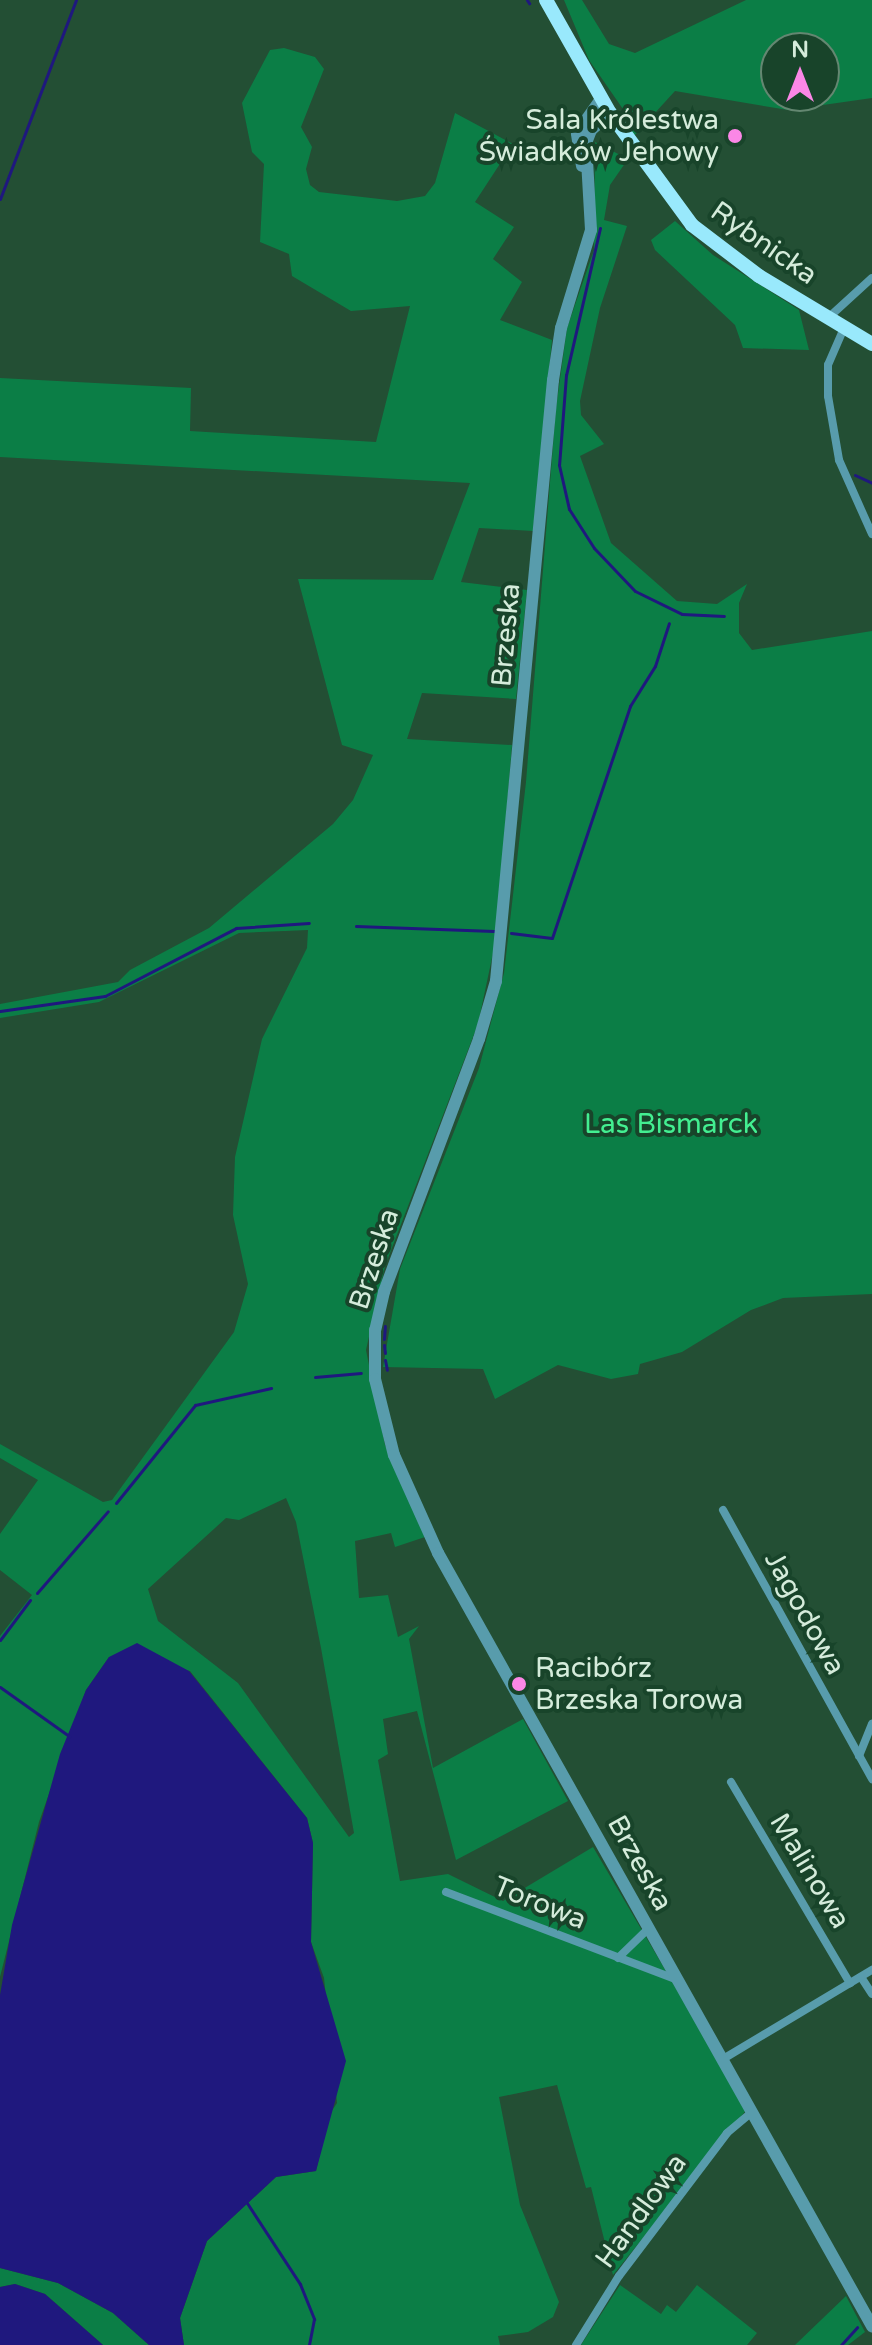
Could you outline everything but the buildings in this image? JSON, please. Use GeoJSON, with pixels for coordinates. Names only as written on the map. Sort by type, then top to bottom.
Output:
{"type":"FeatureCollection","features":[{"type":"Feature","properties":{"kind":"main road","name":"Rybnicka"},"geometry":{"type":"LineString","coordinates":[[546,0],[610,113],[692,225],[759,276],[872,344]]}},
{"type":"Feature","properties":{"kind":"street"},"geometry":{"type":"LineString","coordinates":[[584,169],[577,133],[601,99]]}},
{"type":"Feature","properties":{"kind":"street","name":"Brzeska"},"geometry":{"type":"LineString","coordinates":[[610,113],[589,133],[584,169],[591,230],[561,328],[553,380],[496,981],[479,1039],[384,1292],[373,1358],[389,1440],[432,1539],[872,2326]]}},
{"type":"Feature","properties":{"kind":"street"},"geometry":{"type":"LineString","coordinates":[[828,318],[872,278]]}},
{"type":"Feature","properties":{"kind":"street"},"geometry":{"type":"LineString","coordinates":[[844,328],[828,365],[828,396],[839,460],[872,534]]}},
{"type":"Feature","properties":{"kind":"street","name":"Jagodowa"},"geometry":{"type":"LineString","coordinates":[[723,1510],[872,1779]]}},
{"type":"Feature","properties":{"kind":"street"},"geometry":{"type":"LineString","coordinates":[[859,1756],[872,1723]]}},
{"type":"Feature","properties":{"kind":"street","name":"Malinowa"},"geometry":{"type":"LineString","coordinates":[[731,1782],[850,1983]]}},
{"type":"Feature","properties":{"kind":"street","name":"Torowa"},"geometry":{"type":"LineString","coordinates":[[446,1892],[679,1981]]}},
{"type":"Feature","properties":{"kind":"street"},"geometry":{"type":"LineString","coordinates":[[618,1958],[649,1928]]}},
{"type":"Feature","properties":{"kind":"street"},"geometry":{"type":"LineString","coordinates":[[723,2059],[872,1970]]}},
{"type":"Feature","properties":{"kind":"street"},"geometry":{"type":"LineString","coordinates":[[861,1977],[872,1994]]}},
{"type":"Feature","properties":{"kind":"street","name":"Handlowa"},"geometry":{"type":"LineString","coordinates":[[576,2345],[619,2276],[727,2133],[752,2112]]}},
{"type":"Feature","properties":{"kind":"green space"},"geometry":{"type":"Polygon","coordinates":[[[564,0],[582,0],[609,44],[635,53],[746,0],[872,0],[872,98],[840,103],[840,32],[760,32],[760,105],[675,91],[633,137],[629,132],[634,125],[589,60],[564,0]]]}},
{"type":"Feature","properties":{"kind":"green space"},"geometry":{"type":"Polygon","coordinates":[[[284,48],[315,57],[324,69],[301,127],[312,147],[306,169],[310,185],[319,192],[397,201],[425,196],[435,183],[455,113],[513,144],[475,202],[514,227],[493,259],[522,282],[500,320],[552,340],[533,531],[479,528],[461,582],[527,590],[516,699],[422,693],[407,739],[512,745],[496,939],[478,1024],[385,1266],[366,1350],[385,1445],[425,1537],[395,1547],[391,1533],[355,1541],[359,1598],[388,1595],[398,1637],[419,1626],[409,1639],[433,1768],[523,1719],[568,1801],[456,1860],[417,1711],[383,1719],[388,1754],[378,1760],[400,1881],[448,1874],[503,1901],[593,1847],[747,2109],[613,2275],[591,2187],[586,2188],[557,2085],[499,2097],[520,2205],[559,2302],[553,2317],[528,2332],[498,2336],[500,2345],[184,2345],[180,2318],[207,2241],[276,2177],[316,2171],[329,2115],[337,2103],[324,1978],[311,1942],[313,1843],[307,1818],[190,1671],[109,1657],[86,1690],[39,1822],[0,1977],[0,1636],[32,1595],[0,1570],[0,1534],[38,1480],[0,1458],[0,1444],[103,1502],[112,1500],[234,1332],[248,1284],[233,1215],[235,1157],[262,1039],[307,948],[308,930],[239,933],[99,1002],[0,1018],[0,1004],[118,982],[130,970],[209,928],[333,824],[353,800],[373,755],[342,745],[298,579],[433,580],[470,483],[0,457],[0,378],[191,388],[190,431],[376,442],[410,306],[351,311],[292,276],[289,254],[260,242],[264,164],[252,152],[242,103],[270,50],[284,48]],[[286,1498],[239,1520],[226,1518],[148,1589],[158,1621],[238,1683],[349,1837],[354,1833],[296,1522],[286,1498]]]}},
{"type":"Feature","properties":{"kind":"green space","name":"Las Bismarck"},"geometry":{"type":"Polygon","coordinates":[[[595,142],[628,159],[610,185],[604,220],[627,226],[600,308],[580,401],[581,415],[604,444],[580,456],[611,543],[677,601],[717,604],[747,584],[739,603],[739,633],[752,650],[872,631],[872,1294],[783,1298],[751,1310],[682,1352],[640,1364],[638,1374],[611,1379],[558,1365],[495,1399],[483,1369],[383,1367],[400,1269],[479,1068],[504,973],[526,782],[556,408],[567,328],[594,250],[595,142]]]}},
{"type":"Feature","properties":{"kind":"green space"},"geometry":{"type":"Polygon","coordinates":[[[675,221],[713,255],[799,310],[809,350],[743,348],[735,325],[655,250],[651,240],[675,221]]]}},
{"type":"Feature","properties":{"kind":"green space"},"geometry":{"type":"Polygon","coordinates":[[[0,2268],[58,2283],[113,2313],[149,2345],[103,2345],[45,2294],[15,2284],[0,2287],[0,2268]]]}},
{"type":"Feature","properties":{"kind":"green space"},"geometry":{"type":"Polygon","coordinates":[[[620,2285],[661,2314],[667,2305],[676,2312],[697,2285],[757,2333],[747,2345],[581,2345],[620,2285]]]}},
{"type":"Feature","properties":{"kind":"green space"},"geometry":{"type":"Polygon","coordinates":[[[846,2296],[865,2332],[848,2345],[795,2345],[846,2296]]]}},
{"type":"Feature","properties":{"kind":"shaded area"},"geometry":{"type":"Polygon","coordinates":[[[137,1643],[189,1671],[307,1818],[313,1843],[311,1942],[346,2061],[316,2171],[276,2177],[207,2241],[180,2318],[184,2345],[149,2345],[113,2313],[58,2283],[0,2268],[0,1995],[12,1925],[60,1754],[86,1690],[109,1657],[137,1643]]]}},
{"type":"Feature","properties":{"kind":"shaded area"},"geometry":{"type":"Polygon","coordinates":[[[15,2284],[45,2294],[103,2345],[0,2345],[0,2287],[15,2284]]]}},
{"type":"Feature","properties":{"kind":"waterway"},"geometry":{"type":"LineString","coordinates":[[0,199],[76,0]]}},
{"type":"Feature","properties":{"kind":"waterway"},"geometry":{"type":"LineString","coordinates":[[600,228],[566,375],[559,465],[569,509],[594,548],[635,591],[682,614],[724,616]]}},
{"type":"Feature","properties":{"kind":"waterway"},"geometry":{"type":"LineString","coordinates":[[855,475],[872,483]]}},
{"type":"Feature","properties":{"kind":"waterway"},"geometry":{"type":"LineString","coordinates":[[511,933],[552,938],[630,706],[655,666],[669,623]]}},
{"type":"Feature","properties":{"kind":"waterway"},"geometry":{"type":"LineString","coordinates":[[0,1011],[105,996],[236,928],[309,923]]}},
{"type":"Feature","properties":{"kind":"waterway"},"geometry":{"type":"LineString","coordinates":[[356,926],[494,931]]}},
{"type":"Feature","properties":{"kind":"waterway"},"geometry":{"type":"LineString","coordinates":[[384,1339],[385,1326]]}},
{"type":"Feature","properties":{"kind":"waterway"},"geometry":{"type":"LineString","coordinates":[[384,1345],[385,1353]]}},
{"type":"Feature","properties":{"kind":"waterway"},"geometry":{"type":"LineString","coordinates":[[385,1360],[387,1370]]}},
{"type":"Feature","properties":{"kind":"waterway"},"geometry":{"type":"LineString","coordinates":[[315,1377],[361,1373]]}},
{"type":"Feature","properties":{"kind":"waterway"},"geometry":{"type":"LineString","coordinates":[[116,1503],[195,1405],[271,1388]]}},
{"type":"Feature","properties":{"kind":"waterway"},"geometry":{"type":"LineString","coordinates":[[37,1593],[108,1511]]}},
{"type":"Feature","properties":{"kind":"waterway"},"geometry":{"type":"LineString","coordinates":[[0,1640],[30,1600]]}},
{"type":"Feature","properties":{"kind":"waterway"},"geometry":{"type":"LineString","coordinates":[[0,1687],[69,1736]]}},
{"type":"Feature","properties":{"kind":"waterway"},"geometry":{"type":"LineString","coordinates":[[247,2203],[300,2284],[314,2319],[309,2345]]}},
{"type":"Feature","properties":{"kind":"waterway"},"geometry":{"type":"LineString","coordinates":[[841,2345],[857,2327]]}},
{"type":"Feature","properties":{"kind":"place","name":"Sala Królestwa Świadków Jehowy"},"geometry":{"type":"Point","coordinates":[735,136]}},
{"type":"Feature","properties":{"kind":"place","name":"Racibórz Brzeska Torowa"},"geometry":{"type":"Point","coordinates":[519,1684]}}]}
